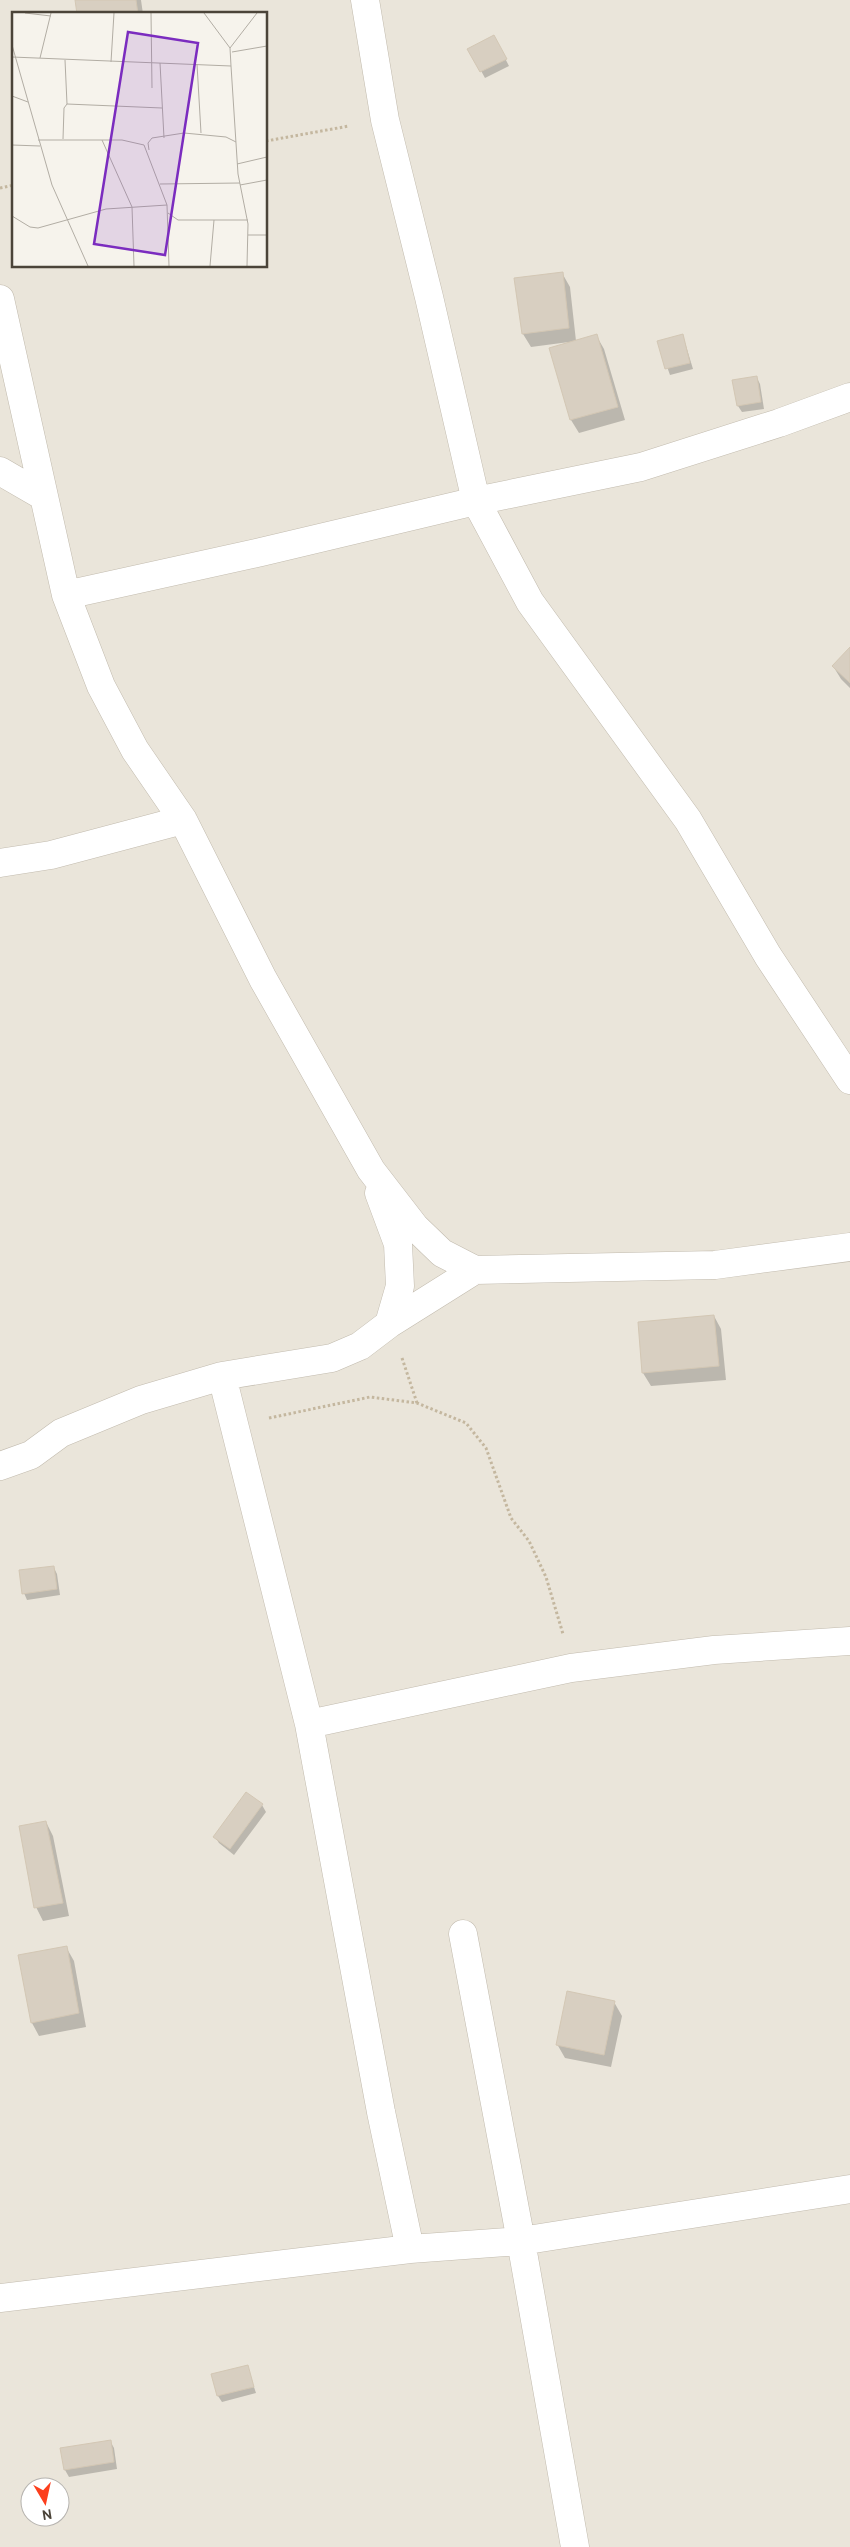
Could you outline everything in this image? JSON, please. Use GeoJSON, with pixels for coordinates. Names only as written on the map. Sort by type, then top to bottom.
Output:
{"type":"FeatureCollection","features":[{"type":"Feature","properties":{"kind":"street"},"geometry":{"type":"LineString","coordinates":[[365,0],[384,120],[429,296],[476,501],[530,602],[688,820],[768,956],[850,1080]]}},
{"type":"Feature","properties":{"kind":"street"},"geometry":{"type":"LineString","coordinates":[[0,299],[66,595],[101,686],[135,750],[184,820],[262,979],[371,1170],[415,1227],[442,1253],[475,1270],[715,1265],[850,1247]]}},
{"type":"Feature","properties":{"kind":"street"},"geometry":{"type":"LineString","coordinates":[[66,595],[261,552],[476,501],[641,467],[779,423],[850,397]]}},
{"type":"Feature","properties":{"kind":"street"},"geometry":{"type":"LineString","coordinates":[[0,471],[44,496]]}},
{"type":"Feature","properties":{"kind":"street"},"geometry":{"type":"LineString","coordinates":[[0,863],[51,855],[184,820]]}},
{"type":"Feature","properties":{"kind":"street"},"geometry":{"type":"LineString","coordinates":[[371,1170],[398,1244],[400,1286],[389,1324]]}},
{"type":"Feature","properties":{"kind":"street"},"geometry":{"type":"LineString","coordinates":[[0,1466],[31,1455],[61,1432],[141,1400],[222,1376],[332,1358],[360,1346],[389,1324],[475,1270]]}},
{"type":"Feature","properties":{"kind":"street"},"geometry":{"type":"LineString","coordinates":[[222,1376],[236,1425],[309,1724],[381,2112],[410,2249]]}},
{"type":"Feature","properties":{"kind":"street"},"geometry":{"type":"LineString","coordinates":[[309,1724],[571,1668],[714,1650],[850,1641]]}},
{"type":"Feature","properties":{"kind":"street"},"geometry":{"type":"LineString","coordinates":[[463,1934],[522,2241],[575,2547]]}},
{"type":"Feature","properties":{"kind":"street"},"geometry":{"type":"LineString","coordinates":[[0,2298],[410,2249],[522,2241],[850,2189]]}},
{"type":"Feature","properties":{"kind":"path"},"geometry":{"type":"LineString","coordinates":[[268,142],[384,120]]}},
{"type":"Feature","properties":{"kind":"path"},"geometry":{"type":"LineString","coordinates":[[389,1324],[417,1403]]}},
{"type":"Feature","properties":{"kind":"path"},"geometry":{"type":"LineString","coordinates":[[236,1425],[370,1396],[417,1403],[466,1423],[486,1448],[511,1518],[529,1541],[546,1577],[557,1609],[571,1668]]}},
{"type":"Feature","properties":{"kind":"shaded area"},"geometry":{"type":"Polygon","coordinates":[[[0,0],[850,0],[850,2547],[0,2547],[0,0]]]}},
{"type":"Feature","properties":{"kind":"building"},"geometry":{"type":"Polygon","coordinates":[[[75,0],[136,0],[138,12],[77,12],[75,0]]]}},
{"type":"Feature","properties":{"kind":"building"},"geometry":{"type":"Polygon","coordinates":[[[494,35],[507,59],[480,72],[467,49],[494,35]]]}},
{"type":"Feature","properties":{"kind":"building"},"geometry":{"type":"Polygon","coordinates":[[[563,272],[569,328],[522,334],[514,278],[563,272]]]}},
{"type":"Feature","properties":{"kind":"building"},"geometry":{"type":"Polygon","coordinates":[[[597,334],[618,407],[570,420],[549,348],[597,334]]]}},
{"type":"Feature","properties":{"kind":"building"},"geometry":{"type":"Polygon","coordinates":[[[683,334],[690,363],[665,369],[657,341],[683,334]]]}},
{"type":"Feature","properties":{"kind":"building"},"geometry":{"type":"Polygon","coordinates":[[[757,376],[761,402],[737,406],[732,380],[757,376]]]}},
{"type":"Feature","properties":{"kind":"building"},"geometry":{"type":"Polygon","coordinates":[[[850,647],[850,683],[832,666],[850,647]]]}},
{"type":"Feature","properties":{"kind":"building"},"geometry":{"type":"Polygon","coordinates":[[[714,1315],[719,1366],[642,1373],[638,1322],[714,1315]]]}},
{"type":"Feature","properties":{"kind":"building"},"geometry":{"type":"Polygon","coordinates":[[[54,1566],[57,1589],[22,1594],[19,1570],[54,1566]]]}},
{"type":"Feature","properties":{"kind":"building"},"geometry":{"type":"Polygon","coordinates":[[[246,1792],[263,1804],[230,1849],[213,1837],[246,1792]]]}},
{"type":"Feature","properties":{"kind":"building"},"geometry":{"type":"Polygon","coordinates":[[[46,1821],[63,1903],[34,1908],[19,1826],[46,1821]]]}},
{"type":"Feature","properties":{"kind":"building"},"geometry":{"type":"Polygon","coordinates":[[[67,1946],[79,2013],[31,2023],[18,1955],[67,1946]]]}},
{"type":"Feature","properties":{"kind":"building"},"geometry":{"type":"Polygon","coordinates":[[[567,1991],[615,2001],[604,2055],[556,2045],[567,1991]]]}},
{"type":"Feature","properties":{"kind":"building"},"geometry":{"type":"Polygon","coordinates":[[[248,2365],[254,2387],[217,2396],[211,2374],[248,2365]]]}},
{"type":"Feature","properties":{"kind":"building"},"geometry":{"type":"Polygon","coordinates":[[[111,2440],[114,2462],[64,2470],[60,2448],[111,2440]]]}}]}
